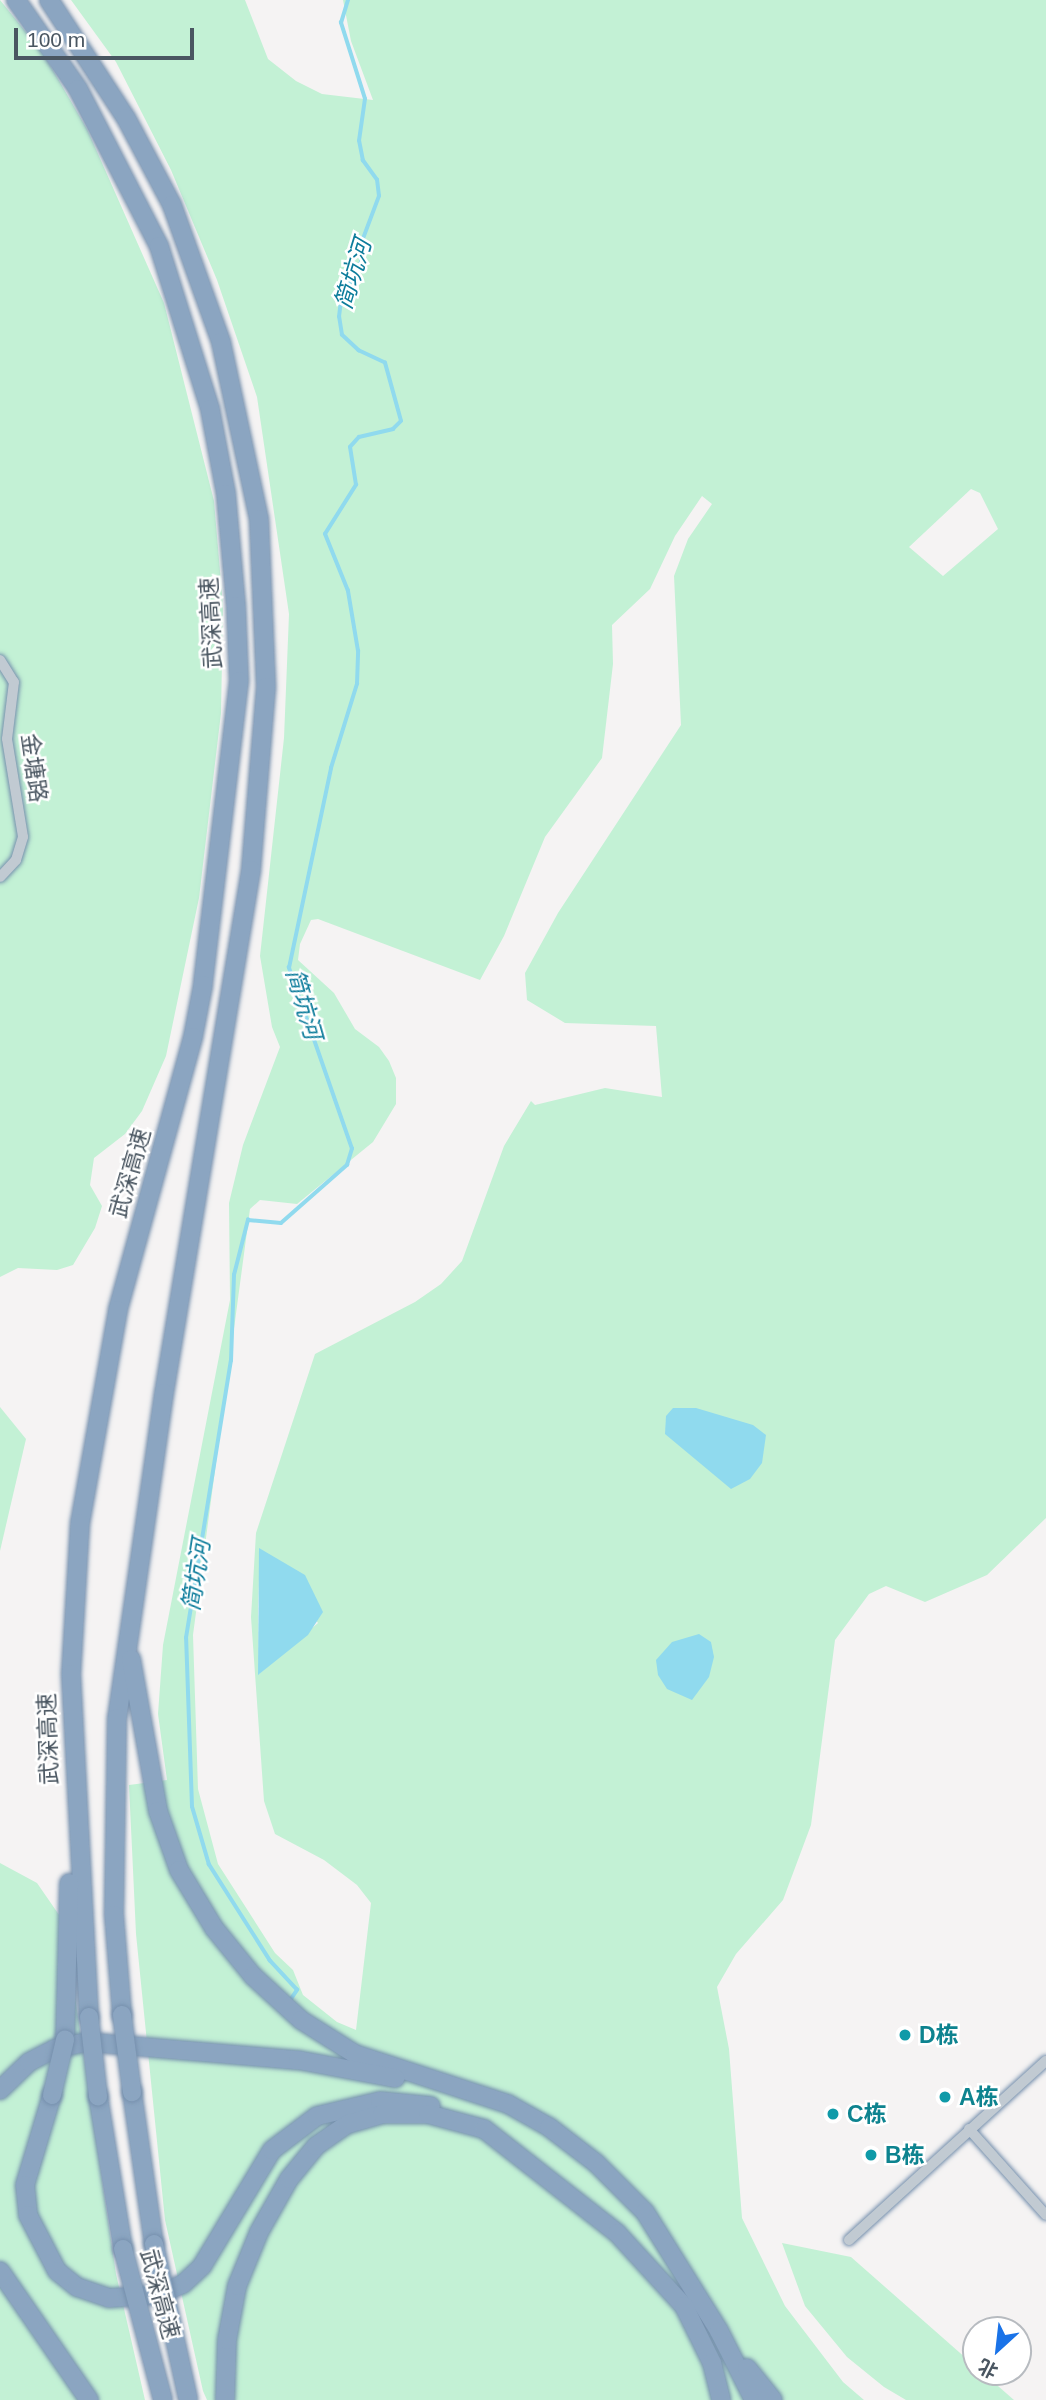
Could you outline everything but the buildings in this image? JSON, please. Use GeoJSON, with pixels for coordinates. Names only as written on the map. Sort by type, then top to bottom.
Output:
{"type":"FeatureCollection","features":[{"type":"Feature","properties":{"kind":"highway","name":"武深高速"},"geometry":{"type":"LineString","coordinates":[[16,0],[78,89],[159,246],[210,409],[226,494],[239,668],[226,817],[196,1024],[118,1310],[80,1523],[71,1674],[75,1824],[89,2017],[98,2096],[123,2249],[163,2400]]}},
{"type":"Feature","properties":{"kind":"highway","name":"武深高速"},"geometry":{"type":"LineString","coordinates":[[49,0],[126,118],[172,205],[221,342],[259,519],[266,687],[251,870],[117,1718],[114,1915],[122,2015],[154,2244],[188,2399]]}},
{"type":"Feature","properties":{"kind":"highway"},"geometry":{"type":"LineString","coordinates":[[128,1638],[159,1811],[179,1870],[214,1928],[253,1976],[301,2020],[355,2054],[430,2082],[508,2104],[548,2127],[606,2172],[645,2212],[719,2331],[754,2400]]}},
{"type":"Feature","properties":{"kind":"highway"},"geometry":{"type":"LineString","coordinates":[[75,1824],[65,2040],[25,2185],[27,2215],[58,2271],[77,2287],[109,2298],[158,2295],[183,2284],[202,2266],[272,2150],[317,2116],[356,2105],[407,2101],[454,2114],[484,2129],[617,2232],[684,2306],[719,2351],[742,2400]]}},
{"type":"Feature","properties":{"kind":"highway"},"geometry":{"type":"LineString","coordinates":[[0,2090],[29,2062],[54,2049],[86,2042],[298,2060],[430,2082]]}},
{"type":"Feature","properties":{"kind":"highway"},"geometry":{"type":"LineString","coordinates":[[225,2400],[227,2340],[237,2286],[283,2189],[316,2146],[348,2124],[382,2114],[428,2114],[484,2129]]}},
{"type":"Feature","properties":{"kind":"highway"},"geometry":{"type":"LineString","coordinates":[[0,2271],[89,2400]]}},
{"type":"Feature","properties":{"kind":"highway"},"geometry":{"type":"LineString","coordinates":[[684,2306],[712,2363],[721,2400]]}},
{"type":"Feature","properties":{"kind":"highway"},"geometry":{"type":"LineString","coordinates":[[719,2331],[773,2400]]}},
{"type":"Feature","properties":{"kind":"street","name":"金塘路"},"geometry":{"type":"LineString","coordinates":[[0,660],[13,682],[7,738],[23,837],[16,860],[0,877]]}},
{"type":"Feature","properties":{"kind":"street"},"geometry":{"type":"LineString","coordinates":[[849,2240],[1046,2061]]}},
{"type":"Feature","properties":{"kind":"street"},"geometry":{"type":"LineString","coordinates":[[969,2129],[1046,2215]]}},
{"type":"Feature","properties":{"kind":"green space"},"geometry":{"type":"Polygon","coordinates":[[[0,0],[43,53],[87,129],[164,303],[214,501],[223,606],[221,713],[199,898],[166,1056],[142,1111],[125,1134],[94,1158],[90,1185],[102,1206],[95,1228],[73,1265],[57,1270],[18,1268],[0,1277],[0,0]]]}},
{"type":"Feature","properties":{"kind":"green space"},"geometry":{"type":"Polygon","coordinates":[[[71,0],[245,0],[268,59],[296,81],[322,94],[373,100],[351,41],[343,0],[1046,0],[1046,1518],[987,1575],[925,1602],[886,1586],[869,1594],[835,1640],[811,1825],[783,1900],[736,1954],[717,1987],[729,2049],[742,2218],[785,2306],[843,2382],[864,2400],[207,2400],[203,2391],[165,2220],[136,1934],[129,1785],[167,1780],[158,1714],[163,1645],[230,1300],[229,1203],[243,1145],[280,1047],[272,1027],[260,956],[284,738],[289,614],[257,397],[217,280],[171,170],[116,62],[71,0]],[[971,489],[909,547],[943,576],[998,529],[980,493],[971,489]],[[702,496],[675,536],[650,589],[612,625],[613,664],[602,758],[545,837],[504,936],[480,980],[318,919],[311,920],[300,944],[298,960],[334,993],[355,1029],[379,1047],[389,1061],[396,1078],[396,1104],[373,1142],[297,1204],[260,1200],[250,1209],[193,1635],[198,1789],[218,1864],[275,1953],[293,1970],[303,1995],[337,2022],[356,2030],[371,1903],[357,1885],[324,1860],[275,1834],[264,1801],[251,1617],[256,1533],[315,1354],[415,1302],[441,1284],[462,1261],[504,1146],[531,1101],[535,1105],[605,1088],[662,1097],[656,1026],[565,1023],[527,1000],[525,973],[558,913],[681,725],[674,576],[688,539],[712,504],[702,496]],[[260,1549],[259,1674],[318,1623],[260,1549]]]}},
{"type":"Feature","properties":{"kind":"green space"},"geometry":{"type":"Polygon","coordinates":[[[0,1407],[26,1439],[0,1551],[0,1407]]]}},
{"type":"Feature","properties":{"kind":"green space"},"geometry":{"type":"Polygon","coordinates":[[[0,1863],[37,1883],[64,1922],[116,2274],[145,2400],[0,2400],[0,1863]]]}},
{"type":"Feature","properties":{"kind":"green space"},"geometry":{"type":"Polygon","coordinates":[[[782,2243],[851,2257],[962,2355],[962,2386],[998,2386],[1014,2400],[906,2400],[884,2387],[847,2357],[805,2306],[782,2243]]]}},
{"type":"Feature","properties":{"kind":"water"},"geometry":{"type":"Polygon","coordinates":[[[673,1408],[696,1408],[753,1425],[766,1435],[762,1463],[750,1479],[731,1489],[665,1434],[666,1416],[673,1408]]]}},
{"type":"Feature","properties":{"kind":"water"},"geometry":{"type":"Polygon","coordinates":[[[259,1548],[305,1575],[323,1612],[308,1635],[258,1675],[259,1548]]]}},
{"type":"Feature","properties":{"kind":"water"},"geometry":{"type":"Polygon","coordinates":[[[699,1634],[711,1642],[714,1657],[709,1677],[692,1700],[667,1689],[658,1675],[656,1660],[672,1642],[699,1634]]]}},
{"type":"Feature","properties":{"kind":"waterway","name":"简坑河"},"geometry":{"type":"LineString","coordinates":[[291,1999],[297,1990],[270,1961],[209,1865],[192,1807],[186,1638],[231,1361],[234,1275],[248,1220],[281,1223],[347,1165],[352,1149],[289,968],[331,768],[357,684],[358,651],[348,591],[325,534],[356,485],[350,447],[359,437],[393,429],[401,421],[385,363],[359,351],[342,335],[339,317],[341,300],[361,262],[361,244],[379,196],[377,180],[363,161],[359,141],[365,99],[341,23],[348,0]]}},
{"type":"Feature","properties":{"kind":"place","name":"D栋"},"geometry":{"type":"Point","coordinates":[905,2035]}},
{"type":"Feature","properties":{"kind":"place","name":"A栋"},"geometry":{"type":"Point","coordinates":[945,2097]}},
{"type":"Feature","properties":{"kind":"place","name":"C栋"},"geometry":{"type":"Point","coordinates":[833,2114]}},
{"type":"Feature","properties":{"kind":"place","name":"B栋"},"geometry":{"type":"Point","coordinates":[871,2155]}}]}
